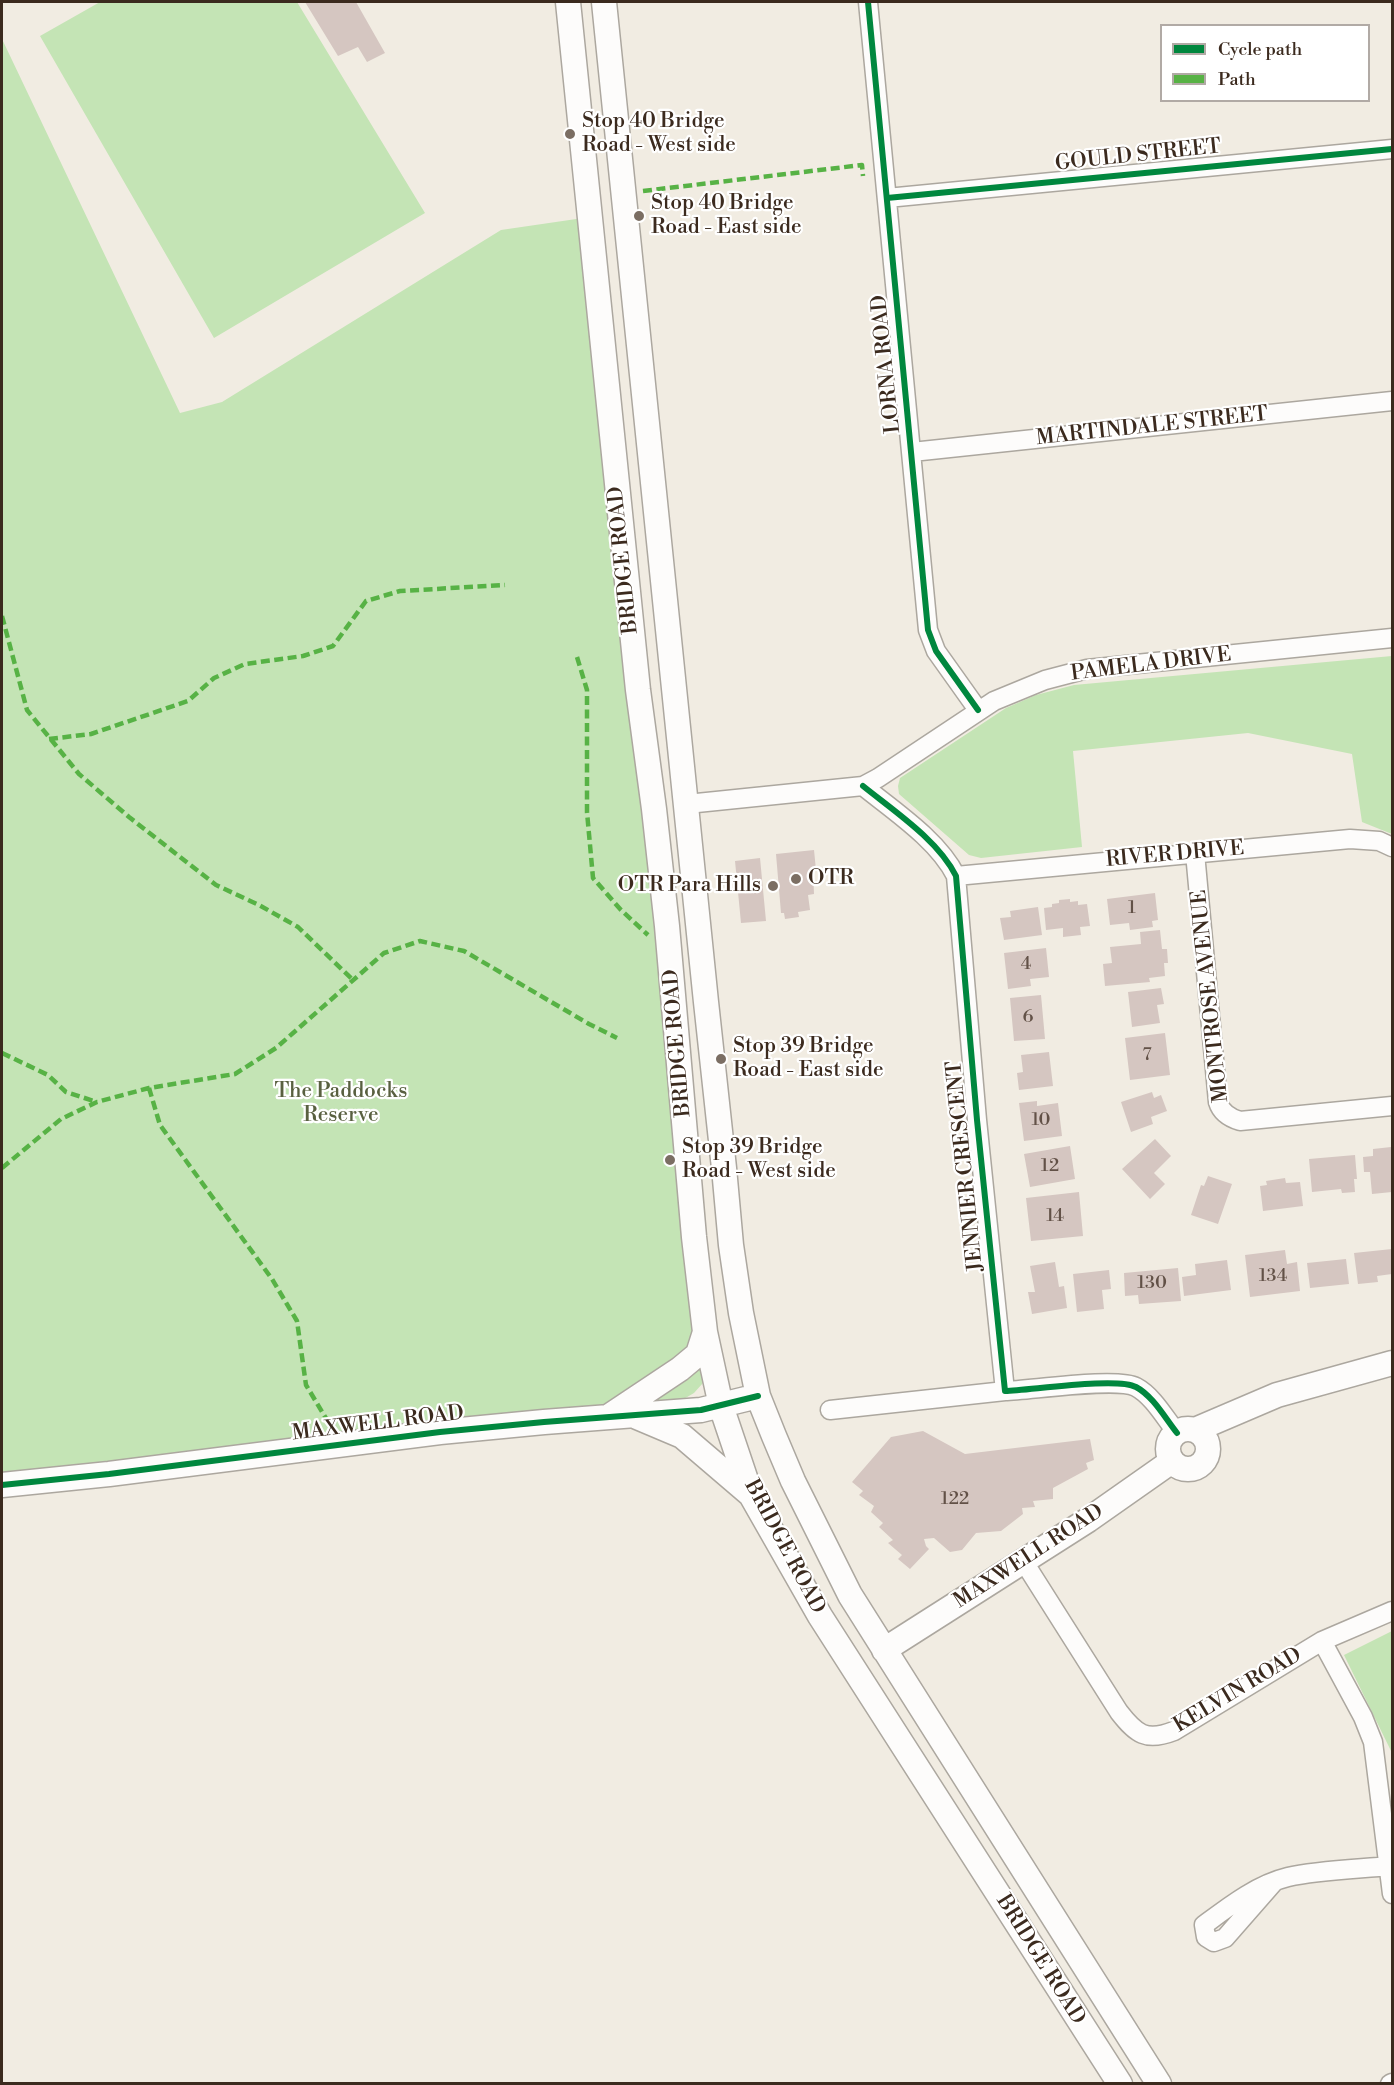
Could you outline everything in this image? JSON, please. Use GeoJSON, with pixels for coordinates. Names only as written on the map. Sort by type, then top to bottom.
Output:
{"type":"FeatureCollection","features":[{"type":"Feature","properties":{"kind":"main road","name":"BRIDGE ROAD"},"geometry":{"type":"LineString","coordinates":[[568,2],[638,690],[654,809],[705,1332],[721,1406],[751,1495],[820,1616],[1120,2084]]}},
{"type":"Feature","properties":{"kind":"main road","name":"BRIDGE ROAD"},"geometry":{"type":"LineString","coordinates":[[604,2],[730,1245],[758,1396],[793,1482],[850,1595],[1159,2084]]}},
{"type":"Feature","properties":{"kind":"main road"},"geometry":{"type":"LineString","coordinates":[[654,809],[687,804]]}},
{"type":"Feature","properties":{"kind":"main road"},"geometry":{"type":"LineString","coordinates":[[608,1417],[680,1369],[698,1354],[705,1332]]}},
{"type":"Feature","properties":{"kind":"main road"},"geometry":{"type":"LineString","coordinates":[[1193,1436],[1206,1458],[1196,1467],[1183,1468],[1172,1461],[1169,1454],[1168,1446],[1171,1438],[1193,1436],[1277,1395],[1392,1364]]}},
{"type":"Feature","properties":{"kind":"main road","name":"MAXWELL ROAD"},"geometry":{"type":"LineString","coordinates":[[2,1485],[109,1474],[440,1432],[701,1410],[758,1396]]}},
{"type":"Feature","properties":{"kind":"main road"},"geometry":{"type":"LineString","coordinates":[[634,1416],[682,1436],[751,1495]]}},
{"type":"Feature","properties":{"kind":"main road","name":"MAXWELL ROAD"},"geometry":{"type":"LineString","coordinates":[[884,1650],[1024,1562],[1172,1461]]}},
{"type":"Feature","properties":{"kind":"main road"},"geometry":{"type":"LineString","coordinates":[[867,1687],[884,1650]]}},
{"type":"Feature","properties":{"kind":"street","name":"LORNA ROAD"},"geometry":{"type":"LineString","coordinates":[[868,2],[928,630],[936,651],[978,710]]}},
{"type":"Feature","properties":{"kind":"street","name":"GOULD STREET"},"geometry":{"type":"LineString","coordinates":[[887,198],[1392,149]]}},
{"type":"Feature","properties":{"kind":"street","name":"MARTINDALE STREET"},"geometry":{"type":"LineString","coordinates":[[912,452],[1392,401]]}},
{"type":"Feature","properties":{"kind":"street","name":"PAMELA DRIVE"},"geometry":{"type":"LineString","coordinates":[[687,804],[863,786],[978,710],[1046,680],[1087,669],[1392,638]]}},
{"type":"Feature","properties":{"kind":"street","name":"JENNIER CRESCENT"},"geometry":{"type":"LineString","coordinates":[[863,786],[946,858],[956,876],[974,1087],[1005,1392]]}},
{"type":"Feature","properties":{"kind":"street","name":"RIVER DRIVE"},"geometry":{"type":"LineString","coordinates":[[956,876],[1366,839],[1379,841],[1392,847]]}},
{"type":"Feature","properties":{"kind":"street","name":"MONTROSE AVENUE"},"geometry":{"type":"LineString","coordinates":[[1195,853],[1218,1102],[1222,1111],[1240,1121],[1392,1106]]}},
{"type":"Feature","properties":{"kind":"street"},"geometry":{"type":"LineString","coordinates":[[830,1410],[1110,1383],[1130,1385],[1146,1395],[1193,1436]]}},
{"type":"Feature","properties":{"kind":"street","name":"KELVIN ROAD"},"geometry":{"type":"LineString","coordinates":[[1024,1562],[1119,1712],[1133,1729],[1144,1736],[1157,1737],[1174,1731],[1322,1641],[1392,1611]]}},
{"type":"Feature","properties":{"kind":"street"},"geometry":{"type":"LineString","coordinates":[[1322,1641],[1363,1717],[1372,1742],[1392,1894]]}},
{"type":"Feature","properties":{"kind":"street"},"geometry":{"type":"LineString","coordinates":[[1274,1882],[1290,1876],[1390,1866]]}},
{"type":"Feature","properties":{"kind":"green space"},"geometry":{"type":"Polygon","coordinates":[[[100,2],[297,2],[425,213],[214,338],[40,36],[100,2]]]}},
{"type":"Feature","properties":{"kind":"green space","name":"The Paddocks Reserve"},"geometry":{"type":"Polygon","coordinates":[[[2,39],[180,413],[222,402],[501,230],[590,217],[711,1374],[694,1393],[670,1407],[2,1483],[2,39]]]}},
{"type":"Feature","properties":{"kind":"green space"},"geometry":{"type":"Polygon","coordinates":[[[1392,656],[1392,834],[1362,822],[1352,754],[1248,733],[1073,751],[1082,847],[981,858],[969,855],[899,794],[900,778],[1006,708],[1036,695],[1074,685],[1392,656]]]}},
{"type":"Feature","properties":{"kind":"green space"},"geometry":{"type":"Polygon","coordinates":[[[1392,1631],[1392,1753],[1344,1655],[1392,1631]]]}},
{"type":"Feature","properties":{"kind":"building"},"geometry":{"type":"Polygon","coordinates":[[[305,2],[356,2],[385,53],[367,62],[358,47],[338,56],[305,2]]]}},
{"type":"Feature","properties":{"kind":"building","name":"OTR"},"geometry":{"type":"Polygon","coordinates":[[[814,850],[816,870],[813,871],[814,894],[808,895],[810,910],[798,912],[799,917],[785,919],[784,913],[781,913],[776,854],[814,850]]]}},
{"type":"Feature","properties":{"kind":"building"},"geometry":{"type":"Polygon","coordinates":[[[760,858],[766,921],[741,923],[735,861],[760,858]]]}},
{"type":"Feature","properties":{"kind":"building"},"geometry":{"type":"Polygon","coordinates":[[[1155,893],[1158,920],[1152,921],[1153,927],[1130,930],[1129,923],[1110,925],[1107,899],[1155,893]]]}},
{"type":"Feature","properties":{"kind":"building"},"geometry":{"type":"Polygon","coordinates":[[[1070,899],[1070,902],[1078,901],[1078,905],[1087,904],[1090,926],[1080,927],[1081,935],[1063,937],[1063,928],[1046,930],[1044,908],[1052,907],[1052,904],[1059,903],[1059,900],[1070,899]]]}},
{"type":"Feature","properties":{"kind":"building"},"geometry":{"type":"Polygon","coordinates":[[[1038,907],[1042,935],[1004,940],[1000,918],[1011,917],[1010,911],[1038,907]]]}},
{"type":"Feature","properties":{"kind":"building"},"geometry":{"type":"Polygon","coordinates":[[[1160,930],[1162,949],[1167,949],[1168,963],[1164,963],[1165,976],[1149,978],[1150,982],[1105,986],[1103,964],[1112,963],[1110,947],[1141,944],[1140,932],[1160,930]]]}},
{"type":"Feature","properties":{"kind":"building"},"geometry":{"type":"Polygon","coordinates":[[[1046,948],[1049,977],[1030,979],[1031,986],[1008,989],[1004,953],[1046,948]]]}},
{"type":"Feature","properties":{"kind":"building"},"geometry":{"type":"Polygon","coordinates":[[[1161,988],[1164,1004],[1157,1005],[1160,1023],[1132,1027],[1128,992],[1161,988]]]}},
{"type":"Feature","properties":{"kind":"building"},"geometry":{"type":"Polygon","coordinates":[[[1041,995],[1045,1039],[1014,1041],[1010,998],[1041,995]]]}},
{"type":"Feature","properties":{"kind":"building"},"geometry":{"type":"Polygon","coordinates":[[[1165,1033],[1170,1075],[1130,1080],[1125,1038],[1165,1033]]]}},
{"type":"Feature","properties":{"kind":"building"},"geometry":{"type":"Polygon","coordinates":[[[1049,1052],[1053,1086],[1019,1090],[1017,1073],[1023,1072],[1021,1055],[1049,1052]]]}},
{"type":"Feature","properties":{"kind":"building"},"geometry":{"type":"Polygon","coordinates":[[[1152,1092],[1154,1098],[1161,1095],[1167,1111],[1151,1117],[1153,1124],[1131,1132],[1121,1102],[1152,1092]]]}},
{"type":"Feature","properties":{"kind":"building"},"geometry":{"type":"Polygon","coordinates":[[[1037,1101],[1037,1106],[1058,1103],[1062,1136],[1024,1141],[1019,1103],[1037,1101]]]}},
{"type":"Feature","properties":{"kind":"building"},"geometry":{"type":"Polygon","coordinates":[[[1155,1139],[1171,1156],[1154,1173],[1165,1184],[1150,1199],[1122,1169],[1155,1139]]]}},
{"type":"Feature","properties":{"kind":"building"},"geometry":{"type":"Polygon","coordinates":[[[1070,1146],[1075,1179],[1030,1187],[1024,1154],[1070,1146]]]}},
{"type":"Feature","properties":{"kind":"building"},"geometry":{"type":"Polygon","coordinates":[[[1391,1147],[1392,1192],[1372,1194],[1370,1172],[1364,1172],[1363,1157],[1373,1156],[1373,1149],[1391,1147]]]}},
{"type":"Feature","properties":{"kind":"building"},"geometry":{"type":"Polygon","coordinates":[[[1355,1155],[1357,1179],[1354,1179],[1355,1192],[1342,1193],[1341,1189],[1312,1192],[1309,1159],[1355,1155]]]}},
{"type":"Feature","properties":{"kind":"building"},"geometry":{"type":"Polygon","coordinates":[[[1208,1176],[1232,1184],[1218,1224],[1191,1215],[1201,1185],[1204,1186],[1208,1176]]]}},
{"type":"Feature","properties":{"kind":"building"},"geometry":{"type":"Polygon","coordinates":[[[1285,1178],[1286,1183],[1300,1182],[1303,1206],[1263,1211],[1260,1186],[1267,1185],[1266,1181],[1285,1178]]]}},
{"type":"Feature","properties":{"kind":"building"},"geometry":{"type":"Polygon","coordinates":[[[1079,1192],[1083,1236],[1031,1241],[1026,1198],[1079,1192]]]}},
{"type":"Feature","properties":{"kind":"building"},"geometry":{"type":"Polygon","coordinates":[[[1392,1249],[1392,1274],[1377,1276],[1378,1282],[1358,1284],[1354,1253],[1392,1249]]]}},
{"type":"Feature","properties":{"kind":"building"},"geometry":{"type":"Polygon","coordinates":[[[1285,1250],[1287,1264],[1297,1262],[1300,1291],[1250,1297],[1245,1255],[1285,1250]]]}},
{"type":"Feature","properties":{"kind":"building"},"geometry":{"type":"Polygon","coordinates":[[[1346,1259],[1349,1284],[1310,1288],[1307,1263],[1346,1259]]]}},
{"type":"Feature","properties":{"kind":"building"},"geometry":{"type":"Polygon","coordinates":[[[1227,1260],[1231,1290],[1184,1296],[1182,1277],[1196,1275],[1195,1264],[1227,1260]]]}},
{"type":"Feature","properties":{"kind":"building"},"geometry":{"type":"Polygon","coordinates":[[[1055,1262],[1059,1287],[1064,1286],[1067,1308],[1032,1314],[1028,1292],[1035,1292],[1030,1266],[1055,1262]]]}},
{"type":"Feature","properties":{"kind":"building"},"geometry":{"type":"Polygon","coordinates":[[[1178,1268],[1181,1301],[1139,1304],[1138,1295],[1125,1296],[1124,1273],[1178,1268]]]}},
{"type":"Feature","properties":{"kind":"building"},"geometry":{"type":"Polygon","coordinates":[[[1109,1270],[1111,1289],[1102,1290],[1104,1309],[1077,1312],[1073,1274],[1109,1270]]]}},
{"type":"Feature","properties":{"kind":"building"},"geometry":{"type":"Polygon","coordinates":[[[923,1431],[965,1454],[1090,1439],[1094,1460],[1086,1463],[1088,1469],[1053,1488],[1053,1499],[1033,1501],[1035,1507],[1022,1508],[1023,1514],[1001,1531],[976,1533],[962,1550],[950,1552],[934,1538],[924,1539],[929,1549],[910,1569],[898,1559],[902,1555],[888,1543],[893,1540],[879,1527],[883,1523],[871,1512],[874,1506],[859,1495],[863,1491],[852,1482],[891,1437],[923,1431]]]}},
{"type":"Feature","properties":{"kind":"marked path"},"geometry":{"type":"LineString","coordinates":[[643,191],[862,165],[863,176]]}},
{"type":"Feature","properties":{"kind":"marked path"},"geometry":{"type":"LineString","coordinates":[[49,739],[91,734],[188,701],[214,678],[245,664],[303,656],[333,646],[366,601],[400,591],[505,585]]}},
{"type":"Feature","properties":{"kind":"marked path"},"geometry":{"type":"LineString","coordinates":[[2,616],[27,710],[79,774],[129,817],[216,885],[259,905],[298,927],[353,980]]}},
{"type":"Feature","properties":{"kind":"marked path"},"geometry":{"type":"LineString","coordinates":[[577,657],[587,690],[587,812],[593,878],[621,910],[648,935]]}},
{"type":"Feature","properties":{"kind":"marked path"},"geometry":{"type":"LineString","coordinates":[[2,1168],[61,1119],[97,1102],[149,1088],[235,1074],[276,1048],[384,953],[420,941],[464,951],[617,1038]]}},
{"type":"Feature","properties":{"kind":"marked path"},"geometry":{"type":"LineString","coordinates":[[2,1053],[48,1075],[66,1092],[97,1102]]}},
{"type":"Feature","properties":{"kind":"marked path"},"geometry":{"type":"LineString","coordinates":[[149,1088],[160,1125],[272,1279],[297,1321],[306,1385],[327,1420]]}},
{"type":"Feature","properties":{"kind":"cycle path"},"geometry":{"type":"LineString","coordinates":[[868,2],[928,630],[936,651],[978,710]]}},
{"type":"Feature","properties":{"kind":"cycle path"},"geometry":{"type":"LineString","coordinates":[[887,198],[1392,149]]}},
{"type":"Feature","properties":{"kind":"cycle path"},"geometry":{"type":"LineString","coordinates":[[863,786],[927,838],[956,876],[977,1120],[1005,1391],[1093,1384],[1126,1384],[1136,1387],[1148,1396],[1177,1433]]}},
{"type":"Feature","properties":{"kind":"cycle path"},"geometry":{"type":"LineString","coordinates":[[2,1485],[109,1474],[440,1432],[701,1410],[758,1396]]}},
{"type":"Feature","properties":{"kind":"place","name":"Stop 40 Bridge Road - West side"},"geometry":{"type":"Point","coordinates":[570,134]}},
{"type":"Feature","properties":{"kind":"place","name":"Stop 40 Bridge Road - East side"},"geometry":{"type":"Point","coordinates":[639,216]}},
{"type":"Feature","properties":{"kind":"place","name":"OTR"},"geometry":{"type":"Point","coordinates":[796,879]}},
{"type":"Feature","properties":{"kind":"place","name":"OTR Para Hills"},"geometry":{"type":"Point","coordinates":[773,886]}},
{"type":"Feature","properties":{"kind":"place","name":"Stop 39 Bridge Road - East side"},"geometry":{"type":"Point","coordinates":[721,1059]}},
{"type":"Feature","properties":{"kind":"place","name":"Stop 39 Bridge Road - West side"},"geometry":{"type":"Point","coordinates":[670,1160]}}]}
